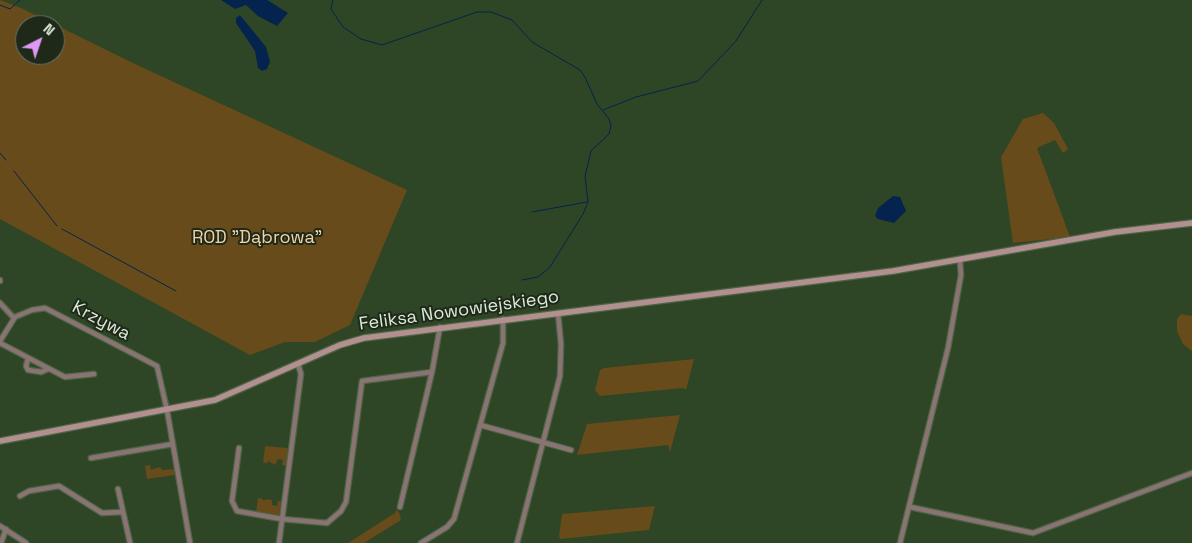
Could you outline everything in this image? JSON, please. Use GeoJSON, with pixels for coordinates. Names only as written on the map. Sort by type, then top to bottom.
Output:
{"type":"FeatureCollection","features":[{"type":"Feature","properties":{"kind":"street","name":"Feliksa Nowowiejskiego"},"geometry":{"type":"LineString","coordinates":[[0,441],[167,410],[228,395],[340,345],[364,338],[960,261],[1116,232],[1192,223]]}},
{"type":"Feature","properties":{"kind":"street"},"geometry":{"type":"LineString","coordinates":[[900,543],[948,348],[961,275],[960,261]]}},
{"type":"Feature","properties":{"kind":"street"},"geometry":{"type":"LineString","coordinates":[[0,302],[14,318],[0,342],[28,359],[65,377],[94,374]]}},
{"type":"Feature","properties":{"kind":"street","name":"Krzywa"},"geometry":{"type":"LineString","coordinates":[[14,318],[30,310],[47,308],[154,364],[158,368],[190,543]]}},
{"type":"Feature","properties":{"kind":"street"},"geometry":{"type":"LineString","coordinates":[[517,543],[561,366],[558,313]]}},
{"type":"Feature","properties":{"kind":"street"},"geometry":{"type":"LineString","coordinates":[[422,543],[454,519],[503,344],[503,319]]}},
{"type":"Feature","properties":{"kind":"street"},"geometry":{"type":"LineString","coordinates":[[400,507],[432,372],[440,328]]}},
{"type":"Feature","properties":{"kind":"street"},"geometry":{"type":"LineString","coordinates":[[28,359],[26,366],[28,370],[40,372],[49,369]]}},
{"type":"Feature","properties":{"kind":"street"},"geometry":{"type":"LineString","coordinates":[[279,543],[301,374],[298,364]]}},
{"type":"Feature","properties":{"kind":"street"},"geometry":{"type":"LineString","coordinates":[[239,448],[232,501],[235,509],[242,514],[325,524],[344,507],[361,383],[363,380],[432,372]]}},
{"type":"Feature","properties":{"kind":"street"},"geometry":{"type":"LineString","coordinates":[[480,425],[571,450]]}},
{"type":"Feature","properties":{"kind":"street"},"geometry":{"type":"LineString","coordinates":[[91,458],[173,444]]}},
{"type":"Feature","properties":{"kind":"street"},"geometry":{"type":"LineString","coordinates":[[910,507],[1034,533],[1192,473]]}},
{"type":"Feature","properties":{"kind":"street"},"geometry":{"type":"LineString","coordinates":[[20,496],[29,491],[59,486],[102,513],[122,512]]}},
{"type":"Feature","properties":{"kind":"street"},"geometry":{"type":"LineString","coordinates":[[118,490],[130,543]]}},
{"type":"Feature","properties":{"kind":"street"},"geometry":{"type":"LineString","coordinates":[[0,526],[26,543]]}},
{"type":"Feature","properties":{"kind":"street"},"geometry":{"type":"LineString","coordinates":[[1,543],[6,529]]}},
{"type":"Feature","properties":{"kind":"green space","name":"ROD \"Dąbrowa\""},"geometry":{"type":"Polygon","coordinates":[[[0,0],[35,15],[15,15],[15,65],[65,65],[65,30],[407,190],[350,325],[315,342],[285,342],[250,355],[0,219],[0,0]]]}},
{"type":"Feature","properties":{"kind":"green space"},"geometry":{"type":"Polygon","coordinates":[[[1043,113],[1054,123],[1068,149],[1063,153],[1055,140],[1037,148],[1070,237],[1013,243],[1001,157],[1023,119],[1043,113]]]}},
{"type":"Feature","properties":{"kind":"green space"},"geometry":{"type":"Polygon","coordinates":[[[1181,314],[1192,316],[1192,351],[1183,344],[1177,331],[1177,319],[1181,314]]]}},
{"type":"Feature","properties":{"kind":"green space"},"geometry":{"type":"Polygon","coordinates":[[[694,359],[686,390],[683,388],[600,396],[595,390],[600,370],[604,368],[694,359]]]}},
{"type":"Feature","properties":{"kind":"green space"},"geometry":{"type":"Polygon","coordinates":[[[680,415],[670,452],[668,445],[577,455],[587,424],[680,415]]]}},
{"type":"Feature","properties":{"kind":"green space"},"geometry":{"type":"Polygon","coordinates":[[[265,446],[288,448],[286,466],[282,465],[283,460],[278,459],[275,465],[268,461],[263,463],[265,446]]]}},
{"type":"Feature","properties":{"kind":"green space"},"geometry":{"type":"Polygon","coordinates":[[[150,465],[151,470],[160,467],[162,470],[174,469],[175,475],[147,479],[145,466],[150,465]]]}},
{"type":"Feature","properties":{"kind":"green space"},"geometry":{"type":"Polygon","coordinates":[[[258,498],[263,499],[263,501],[266,499],[272,500],[272,505],[277,506],[278,501],[281,501],[279,515],[256,512],[258,498]]]}},
{"type":"Feature","properties":{"kind":"green space"},"geometry":{"type":"Polygon","coordinates":[[[655,506],[649,530],[560,539],[559,536],[562,514],[655,506]]]}},
{"type":"Feature","properties":{"kind":"green space"},"geometry":{"type":"Polygon","coordinates":[[[396,510],[399,512],[401,520],[364,543],[348,543],[395,513],[396,510]]]}},
{"type":"Feature","properties":{"kind":"water"},"geometry":{"type":"Polygon","coordinates":[[[221,0],[267,0],[288,13],[277,26],[258,16],[246,5],[235,9],[221,0]]]}},
{"type":"Feature","properties":{"kind":"water"},"geometry":{"type":"Polygon","coordinates":[[[240,15],[266,47],[270,62],[267,69],[262,71],[258,68],[255,51],[236,23],[236,18],[240,15]]]}},
{"type":"Feature","properties":{"kind":"water"},"geometry":{"type":"Polygon","coordinates":[[[893,196],[900,197],[906,211],[894,223],[878,219],[875,216],[878,208],[893,196]]]}},
{"type":"Feature","properties":{"kind":"waterway"},"geometry":{"type":"LineString","coordinates":[[0,5],[10,9],[20,0]]}},
{"type":"Feature","properties":{"kind":"waterway"},"geometry":{"type":"LineString","coordinates":[[333,0],[331,9],[343,27],[361,39],[382,45],[477,12],[491,12],[512,20],[532,42],[580,70],[585,77],[597,104],[609,119],[611,126],[609,134],[591,151],[585,176],[588,202],[583,214],[550,267],[538,277],[522,280]]}},
{"type":"Feature","properties":{"kind":"waterway"},"geometry":{"type":"LineString","coordinates":[[603,110],[636,97],[698,81],[736,41],[762,0]]}},
{"type":"Feature","properties":{"kind":"waterway"},"geometry":{"type":"LineString","coordinates":[[0,153],[6,160]]}},
{"type":"Feature","properties":{"kind":"waterway"},"geometry":{"type":"LineString","coordinates":[[14,171],[57,226]]}},
{"type":"Feature","properties":{"kind":"waterway"},"geometry":{"type":"LineString","coordinates":[[532,212],[587,202]]}},
{"type":"Feature","properties":{"kind":"waterway"},"geometry":{"type":"LineString","coordinates":[[62,229],[176,291]]}}]}
